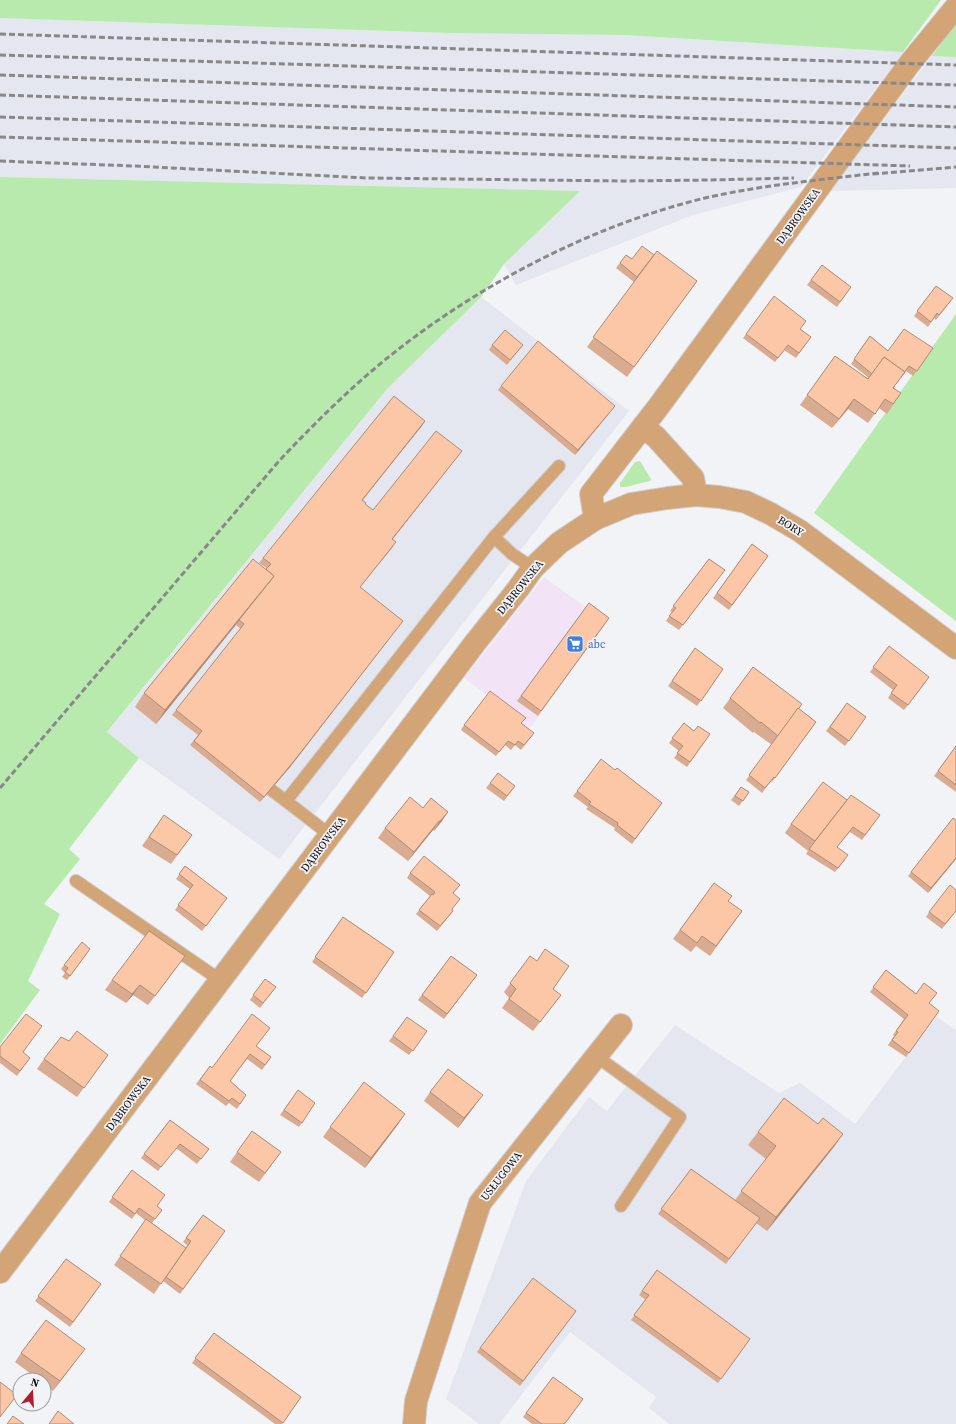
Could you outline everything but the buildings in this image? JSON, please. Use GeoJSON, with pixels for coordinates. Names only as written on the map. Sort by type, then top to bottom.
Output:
{"type":"FeatureCollection","features":[{"type":"Feature","properties":{"kind":"street","name":"DĄBROWSKA"},"geometry":{"type":"LineString","coordinates":[[0,1272],[533,568],[559,543],[595,519],[591,494],[643,427],[910,63],[956,7]]}},
{"type":"Feature","properties":{"kind":"street"},"geometry":{"type":"LineString","coordinates":[[643,427],[656,437],[693,478],[696,495]]}},
{"type":"Feature","properties":{"kind":"street","name":"BORY"},"geometry":{"type":"LineString","coordinates":[[595,519],[631,504],[668,498],[696,495],[720,497],[746,502],[795,527],[956,648]]}},
{"type":"Feature","properties":{"kind":"street","name":"USŁUGOWA"},"geometry":{"type":"LineString","coordinates":[[414,1424],[416,1401],[480,1203],[621,1025]]}},
{"type":"Feature","properties":{"kind":"lane"},"geometry":{"type":"LineString","coordinates":[[286,800],[494,537],[560,466]]}},
{"type":"Feature","properties":{"kind":"lane"},"geometry":{"type":"LineString","coordinates":[[494,537],[512,554],[533,568]]}},
{"type":"Feature","properties":{"kind":"lane"},"geometry":{"type":"LineString","coordinates":[[250,774],[330,835]]}},
{"type":"Feature","properties":{"kind":"lane"},"geometry":{"type":"LineString","coordinates":[[76,881],[220,980]]}},
{"type":"Feature","properties":{"kind":"lane"},"geometry":{"type":"LineString","coordinates":[[596,1056],[680,1117],[621,1206]]}},
{"type":"Feature","properties":{"kind":"shaded area"},"geometry":{"type":"Polygon","coordinates":[[[0,18],[450,33],[625,35],[903,52],[801,187],[693,215],[516,285],[504,264],[579,191],[0,177],[0,18]]]}},
{"type":"Feature","properties":{"kind":"shaded area"},"geometry":{"type":"Polygon","coordinates":[[[932,56],[956,57],[956,188],[830,191],[932,56]]]}},
{"type":"Feature","properties":{"kind":"shaded area"},"geometry":{"type":"Polygon","coordinates":[[[481,297],[629,411],[279,859],[139,758],[107,733],[387,389],[481,297]]]}},
{"type":"Feature","properties":{"kind":"shaded area"},"geometry":{"type":"Polygon","coordinates":[[[544,577],[607,622],[530,728],[464,678],[544,577]]]}},
{"type":"Feature","properties":{"kind":"shaded area"},"geometry":{"type":"Polygon","coordinates":[[[936,1017],[956,1030],[956,1424],[669,1424],[649,1408],[656,1397],[570,1332],[499,1424],[479,1424],[446,1399],[526,1181],[589,1097],[607,1111],[675,1025],[779,1093],[800,1083],[855,1124],[936,1017]]]}},
{"type":"Feature","properties":{"kind":"green space"},"geometry":{"type":"Polygon","coordinates":[[[0,0],[941,0],[903,52],[625,35],[450,33],[0,18],[0,0]]]}},
{"type":"Feature","properties":{"kind":"green space"},"geometry":{"type":"Polygon","coordinates":[[[956,24],[956,57],[932,56],[956,24]]]}},
{"type":"Feature","properties":{"kind":"green space"},"geometry":{"type":"Polygon","coordinates":[[[0,177],[580,191],[504,264],[481,297],[387,389],[107,732],[139,758],[69,849],[80,859],[44,904],[60,914],[28,981],[40,990],[0,1044],[0,177]]]}},
{"type":"Feature","properties":{"kind":"green space"},"geometry":{"type":"Polygon","coordinates":[[[956,314],[956,621],[814,513],[956,314]]]}},
{"type":"Feature","properties":{"kind":"green space"},"geometry":{"type":"Polygon","coordinates":[[[640,461],[651,479],[650,481],[620,487],[620,483],[635,462],[640,461]]]}},
{"type":"Feature","properties":{"kind":"railway"},"geometry":{"type":"LineString","coordinates":[[0,34],[956,65]]}},
{"type":"Feature","properties":{"kind":"railway"},"geometry":{"type":"LineString","coordinates":[[0,55],[956,85]]}},
{"type":"Feature","properties":{"kind":"railway"},"geometry":{"type":"LineString","coordinates":[[0,75],[956,107]]}},
{"type":"Feature","properties":{"kind":"railway"},"geometry":{"type":"LineString","coordinates":[[0,95],[956,127]]}},
{"type":"Feature","properties":{"kind":"railway"},"geometry":{"type":"LineString","coordinates":[[0,117],[956,148]]}},
{"type":"Feature","properties":{"kind":"railway"},"geometry":{"type":"LineString","coordinates":[[0,137],[910,166]]}},
{"type":"Feature","properties":{"kind":"railway"},"geometry":{"type":"LineString","coordinates":[[0,161],[134,166],[367,178],[623,181],[794,178]]}},
{"type":"Feature","properties":{"kind":"railway"},"geometry":{"type":"LineString","coordinates":[[873,174],[956,167]]}},
{"type":"Feature","properties":{"kind":"railway"},"geometry":{"type":"LineString","coordinates":[[0,788],[279,461],[316,423],[380,364],[453,310],[493,285],[575,243],[618,225],[662,210],[726,193],[791,183],[878,173]]}},
{"type":"Feature","properties":{"kind":"place","name":"abc"},"geometry":{"type":"Point","coordinates":[575,644]}}]}
